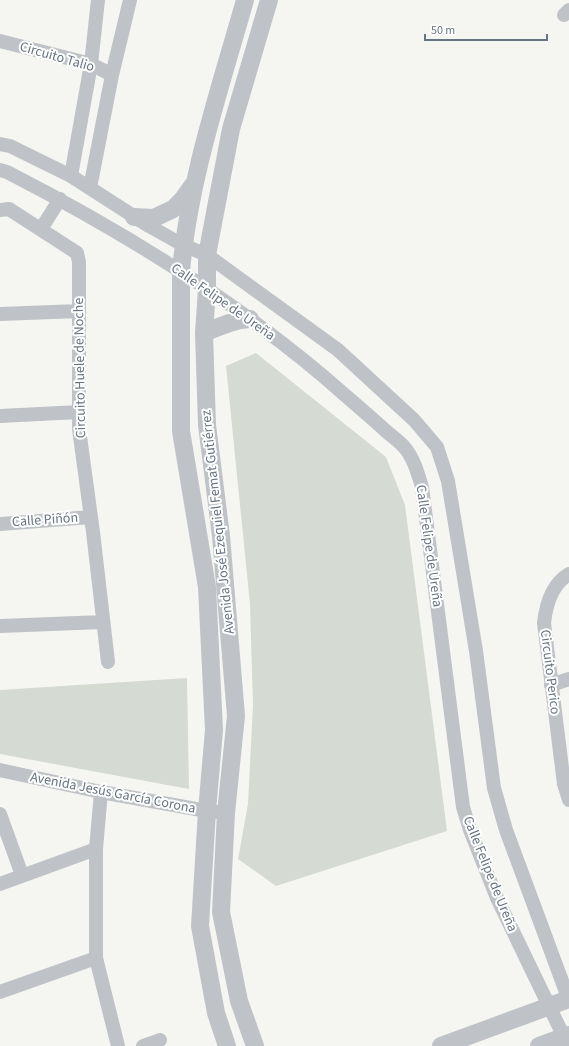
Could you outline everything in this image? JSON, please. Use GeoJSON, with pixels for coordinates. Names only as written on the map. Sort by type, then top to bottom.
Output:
{"type":"FeatureCollection","features":[{"type":"Feature","properties":{"kind":"street"},"geometry":{"type":"LineString","coordinates":[[71,176],[91,64],[98,0]]}},
{"type":"Feature","properties":{"kind":"street","name":"Circuito Talio"},"geometry":{"type":"LineString","coordinates":[[90,188],[112,75],[130,0]]}},
{"type":"Feature","properties":{"kind":"street","name":"Avenida José Ezequiel Femat Gutiérrez"},"geometry":{"type":"LineString","coordinates":[[227,1046],[216,1013],[200,926],[207,811],[214,730],[207,587],[181,431],[181,271],[183,245],[208,130],[245,0]]}},
{"type":"Feature","properties":{"kind":"street","name":"Avenida José Ezequiel Femat Gutiérrez"},"geometry":{"type":"LineString","coordinates":[[255,1046],[239,1001],[221,912],[226,813],[236,716],[221,536],[207,425],[204,333],[207,289],[207,255],[231,129],[269,0]]}},
{"type":"Feature","properties":{"kind":"street","name":"Circuito Talio"},"geometry":{"type":"LineString","coordinates":[[0,41],[91,64],[112,75]]}},
{"type":"Feature","properties":{"kind":"street","name":"Calle Felipe de Ureña"},"geometry":{"type":"LineString","coordinates":[[0,144],[10,146],[71,176],[149,226],[183,245],[207,255],[338,350],[414,420],[437,447],[448,482],[476,651],[494,788],[506,830],[569,999]]}},
{"type":"Feature","properties":{"kind":"street","name":"Calle Felipe de Ureña"},"geometry":{"type":"LineString","coordinates":[[0,170],[7,172],[60,199],[181,271],[250,319],[322,374],[406,449],[415,466],[422,487],[463,807],[470,830],[497,898],[548,1005],[567,1039]]}},
{"type":"Feature","properties":{"kind":"street"},"geometry":{"type":"LineString","coordinates":[[134,217],[154,218],[174,209],[196,182]]}},
{"type":"Feature","properties":{"kind":"street"},"geometry":{"type":"LineString","coordinates":[[42,229],[60,199]]}},
{"type":"Feature","properties":{"kind":"street","name":"Circuito Huele de Noche"},"geometry":{"type":"LineString","coordinates":[[0,210],[9,209],[77,253],[79,262],[79,429],[108,662]]}},
{"type":"Feature","properties":{"kind":"street"},"geometry":{"type":"LineString","coordinates":[[0,314],[79,311]]}},
{"type":"Feature","properties":{"kind":"street"},"geometry":{"type":"LineString","coordinates":[[204,333],[238,320],[250,319]]}},
{"type":"Feature","properties":{"kind":"street"},"geometry":{"type":"LineString","coordinates":[[0,416],[79,412]]}},
{"type":"Feature","properties":{"kind":"street","name":"Calle Piñón"},"geometry":{"type":"LineString","coordinates":[[0,524],[91,517]]}},
{"type":"Feature","properties":{"kind":"street","name":"Circuito Perico"},"geometry":{"type":"LineString","coordinates":[[569,574],[553,590],[546,606],[544,623],[551,685],[569,800]]}},
{"type":"Feature","properties":{"kind":"street"},"geometry":{"type":"LineString","coordinates":[[0,626],[103,622]]}},
{"type":"Feature","properties":{"kind":"street"},"geometry":{"type":"LineString","coordinates":[[551,685],[569,679]]}},
{"type":"Feature","properties":{"kind":"street","name":"Avenida Jesús García Corona"},"geometry":{"type":"LineString","coordinates":[[0,770],[101,792],[226,813]]}},
{"type":"Feature","properties":{"kind":"street"},"geometry":{"type":"LineString","coordinates":[[101,792],[96,849],[96,958],[118,1046]]}},
{"type":"Feature","properties":{"kind":"street"},"geometry":{"type":"LineString","coordinates":[[0,814],[22,875]]}},
{"type":"Feature","properties":{"kind":"street"},"geometry":{"type":"LineString","coordinates":[[0,884],[96,849]]}},
{"type":"Feature","properties":{"kind":"street"},"geometry":{"type":"LineString","coordinates":[[0,992],[96,958]]}},
{"type":"Feature","properties":{"kind":"street"},"geometry":{"type":"LineString","coordinates":[[441,1046],[548,1005],[569,999]]}},
{"type":"Feature","properties":{"kind":"street"},"geometry":{"type":"LineString","coordinates":[[539,1046],[567,1039]]}},
{"type":"Feature","properties":{"kind":"street"},"geometry":{"type":"LineString","coordinates":[[144,1046],[160,1040]]}},
{"type":"Feature","properties":{"kind":"shaded area"},"geometry":{"type":"Polygon","coordinates":[[[256,353],[386,457],[405,505],[447,831],[276,886],[238,859],[248,804],[253,705],[250,604],[226,366],[256,353]]]}},
{"type":"Feature","properties":{"kind":"shaded area"},"geometry":{"type":"Polygon","coordinates":[[[187,678],[189,789],[0,754],[0,690],[187,678]]]}}]}
